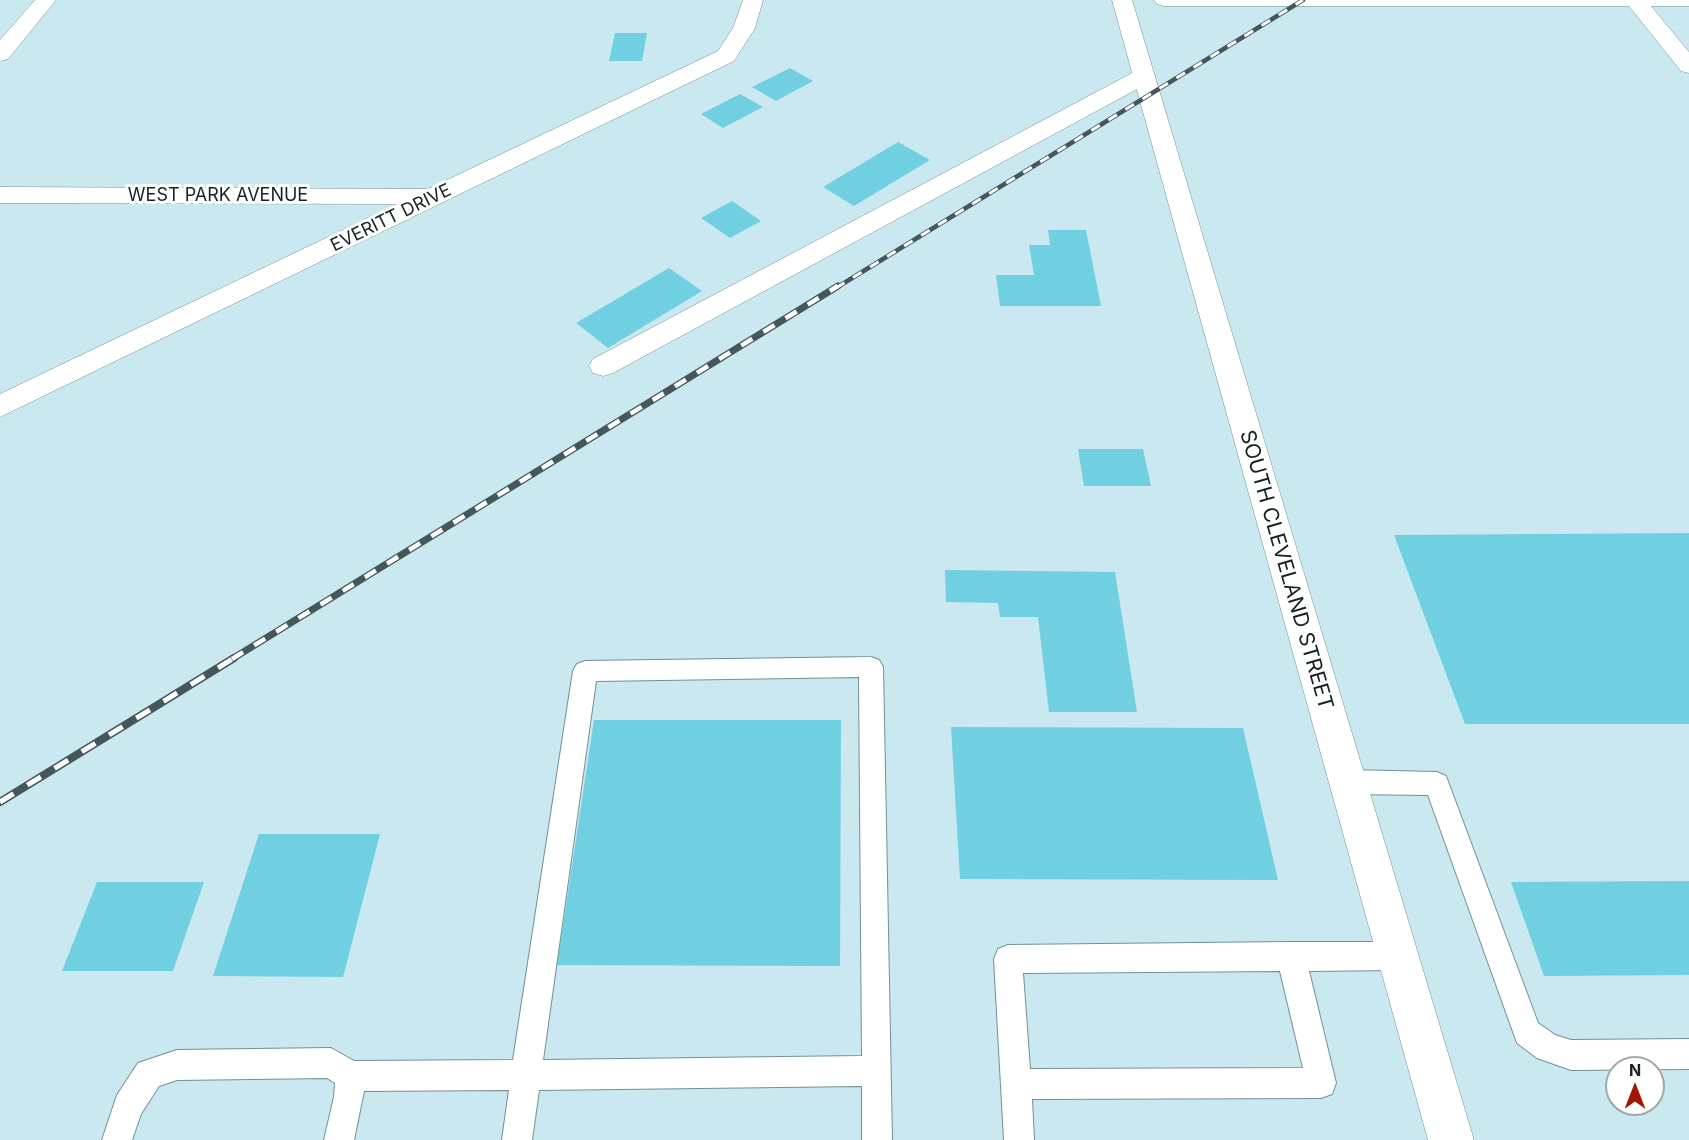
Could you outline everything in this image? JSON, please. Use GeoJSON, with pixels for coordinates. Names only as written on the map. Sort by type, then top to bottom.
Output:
{"type":"FeatureCollection","features":[{"type":"Feature","properties":{"kind":"street"},"geometry":{"type":"LineString","coordinates":[[0,54],[46,0]]}},
{"type":"Feature","properties":{"kind":"street","name":"EVERITT DRIVE"},"geometry":{"type":"LineString","coordinates":[[0,406],[726,56],[744,28],[753,0]]}},
{"type":"Feature","properties":{"kind":"street","name":"SOUTH CLEVELAND STREET"},"geometry":{"type":"LineString","coordinates":[[1122,0],[1451,1140]]}},
{"type":"Feature","properties":{"kind":"street"},"geometry":{"type":"LineString","coordinates":[[1164,0],[1689,0]]}},
{"type":"Feature","properties":{"kind":"street"},"geometry":{"type":"LineString","coordinates":[[1635,0],[1689,66]]}},
{"type":"Feature","properties":{"kind":"street"},"geometry":{"type":"LineString","coordinates":[[603,366],[1144,76]]}},
{"type":"Feature","properties":{"kind":"street","name":"WEST PARK AVENUE"},"geometry":{"type":"LineString","coordinates":[[0,195],[436,197]]}},
{"type":"Feature","properties":{"kind":"lane"},"geometry":{"type":"LineString","coordinates":[[517,1140],[585,671],[871,667],[878,1140]]}},
{"type":"Feature","properties":{"kind":"lane"},"geometry":{"type":"LineString","coordinates":[[1347,782],[1437,784],[1527,1033],[1547,1048],[1571,1055],[1689,1054]]}},
{"type":"Feature","properties":{"kind":"lane"},"geometry":{"type":"LineString","coordinates":[[1016,1084],[1321,1083],[1291,956]]}},
{"type":"Feature","properties":{"kind":"lane"},"geometry":{"type":"LineString","coordinates":[[1019,1140],[1008,959],[1398,956]]}},
{"type":"Feature","properties":{"kind":"lane"},"geometry":{"type":"LineString","coordinates":[[117,1140],[128,1106],[149,1074],[177,1065],[331,1063],[350,1076],[877,1071]]}},
{"type":"Feature","properties":{"kind":"lane"},"geometry":{"type":"LineString","coordinates":[[339,1140],[349,1097],[350,1076]]}},
{"type":"Feature","properties":{"kind":"building"},"geometry":{"type":"Polygon","coordinates":[[[615,33],[647,33],[642,61],[609,61],[615,33]]]}},
{"type":"Feature","properties":{"kind":"building"},"geometry":{"type":"Polygon","coordinates":[[[790,68],[813,81],[776,101],[752,87],[790,68]]]}},
{"type":"Feature","properties":{"kind":"building"},"geometry":{"type":"Polygon","coordinates":[[[740,94],[763,107],[723,128],[701,114],[740,94]]]}},
{"type":"Feature","properties":{"kind":"building"},"geometry":{"type":"Polygon","coordinates":[[[898,142],[930,160],[854,206],[823,187],[898,142]]]}},
{"type":"Feature","properties":{"kind":"building"},"geometry":{"type":"Polygon","coordinates":[[[732,201],[761,221],[730,238],[701,218],[732,201]]]}},
{"type":"Feature","properties":{"kind":"building"},"geometry":{"type":"Polygon","coordinates":[[[1048,230],[1086,230],[1101,306],[1000,306],[996,275],[1034,275],[1029,245],[1050,245],[1048,230]]]}},
{"type":"Feature","properties":{"kind":"building"},"geometry":{"type":"Polygon","coordinates":[[[669,268],[702,291],[608,348],[576,323],[669,268]]]}},
{"type":"Feature","properties":{"kind":"building"},"geometry":{"type":"Polygon","coordinates":[[[1078,449],[1143,449],[1151,486],[1084,486],[1078,449]]]}},
{"type":"Feature","properties":{"kind":"building"},"geometry":{"type":"Polygon","coordinates":[[[1689,533],[1689,724],[1465,724],[1394,535],[1689,533]]]}},
{"type":"Feature","properties":{"kind":"building"},"geometry":{"type":"Polygon","coordinates":[[[945,570],[1115,572],[1137,712],[1049,712],[1038,617],[1000,617],[998,603],[946,602],[945,570]]]}},
{"type":"Feature","properties":{"kind":"building"},"geometry":{"type":"Polygon","coordinates":[[[594,720],[841,720],[840,966],[557,965],[594,720]]]}},
{"type":"Feature","properties":{"kind":"building"},"geometry":{"type":"Polygon","coordinates":[[[951,727],[1243,728],[1278,880],[960,879],[951,727]]]}},
{"type":"Feature","properties":{"kind":"building"},"geometry":{"type":"Polygon","coordinates":[[[259,834],[380,834],[343,977],[213,976],[259,834]]]}},
{"type":"Feature","properties":{"kind":"building"},"geometry":{"type":"Polygon","coordinates":[[[1689,881],[1689,975],[1544,976],[1511,882],[1689,881]]]}},
{"type":"Feature","properties":{"kind":"building"},"geometry":{"type":"Polygon","coordinates":[[[97,882],[204,882],[173,971],[62,971],[97,882]]]}},
{"type":"Feature","properties":{"kind":"railway"},"geometry":{"type":"LineString","coordinates":[[836,288],[1303,0]]}},
{"type":"Feature","properties":{"kind":"railway"},"geometry":{"type":"LineString","coordinates":[[232,659],[838,286]]}},
{"type":"Feature","properties":{"kind":"railway"},"geometry":{"type":"LineString","coordinates":[[0,802],[234,658]]}}]}
